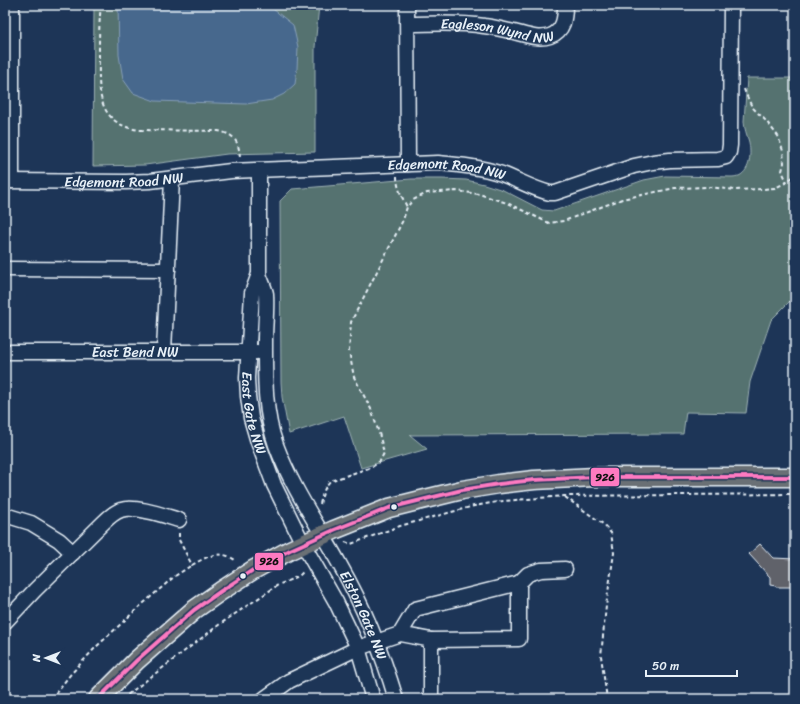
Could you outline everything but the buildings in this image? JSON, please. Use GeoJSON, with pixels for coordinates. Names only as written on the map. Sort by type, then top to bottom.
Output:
{"type":"FeatureCollection","features":[{"type":"Feature","properties":{"kind":"main road"},"geometry":{"type":"LineString","coordinates":[[98,699],[137,660],[194,610],[220,591],[253,570],[303,544],[389,508],[448,493],[499,484],[534,480],[595,477],[795,477]]}},
{"type":"Feature","properties":{"kind":"street"},"geometry":{"type":"LineString","coordinates":[[9,181],[12,5]]}},
{"type":"Feature","properties":{"kind":"street"},"geometry":{"type":"LineString","coordinates":[[403,165],[408,24],[407,5]]}},
{"type":"Feature","properties":{"kind":"street","name":"Eagleson Wynd NW"},"geometry":{"type":"LineString","coordinates":[[408,24],[462,24],[483,26],[531,37],[542,38],[559,31],[564,22],[565,5]]}},
{"type":"Feature","properties":{"kind":"street","name":"Edgemont Road NW"},"geometry":{"type":"LineString","coordinates":[[9,181],[126,182],[240,171],[438,164],[463,165],[484,169],[502,174],[544,192],[555,193],[634,166],[653,162],[670,160],[718,159],[726,157],[729,152],[730,145],[731,5]]}},
{"type":"Feature","properties":{"kind":"street","name":"East Gate NW"},"geometry":{"type":"LineString","coordinates":[[259,170],[259,274],[266,293],[264,377],[268,415],[276,444],[286,468],[305,506],[323,535]]}},
{"type":"Feature","properties":{"kind":"street"},"geometry":{"type":"LineString","coordinates":[[164,352],[172,178]]}},
{"type":"Feature","properties":{"kind":"street"},"geometry":{"type":"LineString","coordinates":[[5,269],[168,270]]}},
{"type":"Feature","properties":{"kind":"street","name":"East Gate NW"},"geometry":{"type":"LineString","coordinates":[[259,274],[252,293],[248,352],[247,378],[251,418],[274,485],[303,544]]}},
{"type":"Feature","properties":{"kind":"street","name":"East Bend NW"},"geometry":{"type":"LineString","coordinates":[[5,352],[265,352]]}},
{"type":"Feature","properties":{"kind":"street"},"geometry":{"type":"LineString","coordinates":[[5,622],[112,515],[121,510],[131,509],[146,511],[179,520]]}},
{"type":"Feature","properties":{"kind":"street"},"geometry":{"type":"LineString","coordinates":[[5,515],[30,523],[59,540],[73,553]]}},
{"type":"Feature","properties":{"kind":"street","name":"Elston Gate NW"},"geometry":{"type":"LineString","coordinates":[[323,535],[366,615],[396,699]]}},
{"type":"Feature","properties":{"kind":"street","name":"Elston Gate NW"},"geometry":{"type":"LineString","coordinates":[[303,544],[336,602],[358,648],[373,699]]}},
{"type":"Feature","properties":{"kind":"street"},"geometry":{"type":"LineString","coordinates":[[400,634],[415,609],[519,583],[528,574],[541,570],[565,569]]}},
{"type":"Feature","properties":{"kind":"street"},"geometry":{"type":"LineString","coordinates":[[264,699],[289,681],[358,648],[400,634],[431,640],[519,639],[519,583]]}},
{"type":"Feature","properties":{"kind":"street"},"geometry":{"type":"LineString","coordinates":[[431,640],[431,699]]}},
{"type":"Feature","properties":{"kind":"path"},"geometry":{"type":"LineString","coordinates":[[101,5],[99,87],[102,103],[113,119],[129,128],[139,130],[226,132],[236,140],[238,145],[240,153],[240,171]]}},
{"type":"Feature","properties":{"kind":"path"},"geometry":{"type":"LineString","coordinates":[[744,86],[745,92],[752,107],[778,136],[783,151],[784,163],[782,171],[787,182]]}},
{"type":"Feature","properties":{"kind":"path"},"geometry":{"type":"LineString","coordinates":[[403,165],[397,182],[400,193],[407,207]]}},
{"type":"Feature","properties":{"kind":"path"},"geometry":{"type":"LineString","coordinates":[[319,507],[324,490],[330,481],[372,467],[380,461],[384,453],[371,410],[354,377],[349,351],[351,322],[403,220],[407,207],[413,200],[427,193],[456,191],[479,194],[507,203],[549,223],[564,221],[622,200],[675,188],[710,187],[751,190],[775,188],[787,182],[795,175]]}},
{"type":"Feature","properties":{"kind":"path"},"geometry":{"type":"LineString","coordinates":[[345,543],[351,544],[400,526],[474,506],[503,501],[564,496],[795,494]]}},
{"type":"Feature","properties":{"kind":"path"},"geometry":{"type":"LineString","coordinates":[[564,496],[603,524],[611,533],[614,553],[606,606],[601,656],[607,699]]}},
{"type":"Feature","properties":{"kind":"path"},"geometry":{"type":"LineString","coordinates":[[179,520],[179,540],[192,565]]}},
{"type":"Feature","properties":{"kind":"path"},"geometry":{"type":"LineString","coordinates":[[51,699],[96,647],[132,613],[175,576],[206,557],[226,555],[235,560]]}},
{"type":"Feature","properties":{"kind":"path"},"geometry":{"type":"LineString","coordinates":[[122,699],[220,624],[278,585],[299,576],[302,572]]}},
{"type":"Feature","properties":{"kind":"green space"},"geometry":{"type":"Polygon","coordinates":[[[94,5],[319,5],[315,47],[315,152],[227,154],[145,165],[93,166],[94,5]]]}},
{"type":"Feature","properties":{"kind":"green space"},"geometry":{"type":"Polygon","coordinates":[[[747,78],[795,78],[795,296],[771,320],[750,382],[746,413],[686,412],[683,434],[410,435],[427,449],[361,468],[344,416],[289,434],[282,397],[281,382],[280,201],[292,189],[411,179],[466,180],[503,190],[542,210],[554,211],[644,180],[665,176],[739,176],[746,170],[750,156],[749,142],[744,121],[747,78]]]}},
{"type":"Feature","properties":{"kind":"water"},"geometry":{"type":"Polygon","coordinates":[[[118,5],[268,5],[293,25],[298,47],[295,84],[284,94],[272,100],[246,104],[155,101],[133,93],[123,79],[119,55],[118,5]]]}},
{"type":"Feature","properties":{"kind":"transit line","name":"926"},"geometry":{"type":"LineString","coordinates":[[98,699],[137,660],[162,638],[194,610],[221,591],[253,570],[290,550],[334,530],[389,508],[462,490],[534,480],[595,477],[795,477]]}}]}
